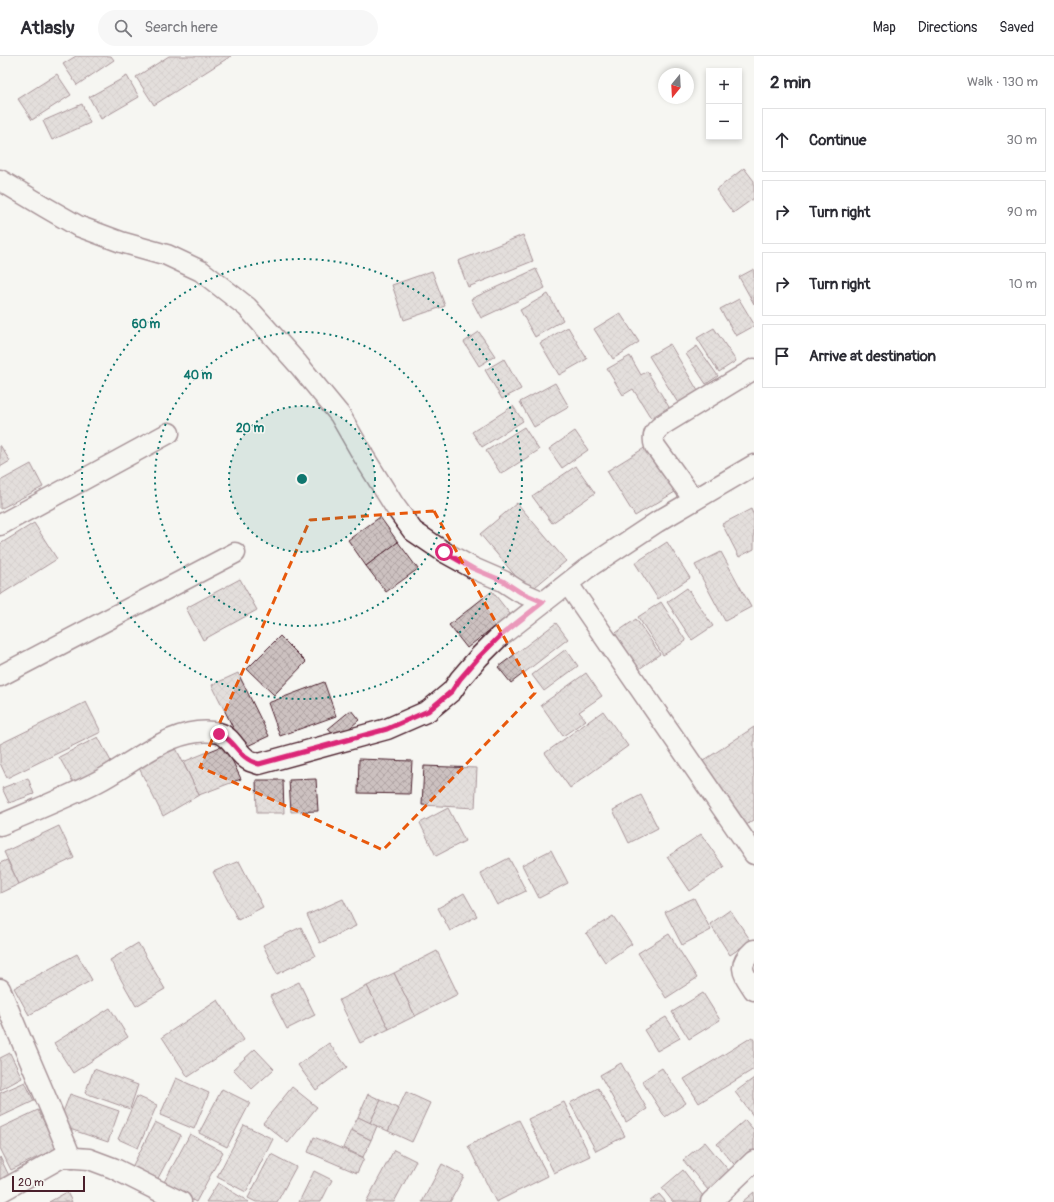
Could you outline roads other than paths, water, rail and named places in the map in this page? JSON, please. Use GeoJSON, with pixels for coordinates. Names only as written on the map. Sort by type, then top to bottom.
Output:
{"type":"FeatureCollection","features":[{"type":"Feature","properties":{"kind":"street"},"geometry":{"type":"LineString","coordinates":[[0,180],[78,226],[121,242],[167,255],[207,275],[247,307],[298,364],[340,415],[394,505],[413,531],[444,552],[472,568],[503,581],[520,592],[543,602]]}},
{"type":"Feature","properties":{"kind":"street"},"geometry":{"type":"LineString","coordinates":[[694,500],[655,446],[653,440],[655,432],[667,422],[754,369]]}},
{"type":"Feature","properties":{"kind":"street"},"geometry":{"type":"LineString","coordinates":[[0,525],[169,433]]}},
{"type":"Feature","properties":{"kind":"street"},"geometry":{"type":"LineString","coordinates":[[0,825],[67,797],[104,778],[155,746],[182,735],[202,732],[225,736],[249,761],[259,764],[387,729],[428,711],[452,691],[479,657],[499,637],[568,584],[586,568],[657,522],[754,465]]}},
{"type":"Feature","properties":{"kind":"street"},"geometry":{"type":"LineString","coordinates":[[0,676],[235,553]]}},
{"type":"Feature","properties":{"kind":"street"},"geometry":{"type":"LineString","coordinates":[[568,584],[753,848]]}},
{"type":"Feature","properties":{"kind":"street"},"geometry":{"type":"LineString","coordinates":[[754,950],[746,957],[743,964],[744,975],[754,990]]}},
{"type":"Feature","properties":{"kind":"street"},"geometry":{"type":"LineString","coordinates":[[0,989],[71,1158]]}},
{"type":"Feature","properties":{"kind":"street"},"geometry":{"type":"LineString","coordinates":[[0,1192],[62,1157],[89,1159],[113,1168],[181,1202]]}},
{"type":"Feature","properties":{"kind":"street"},"geometry":{"type":"LineString","coordinates":[[711,1202],[754,1161]]}}]}
